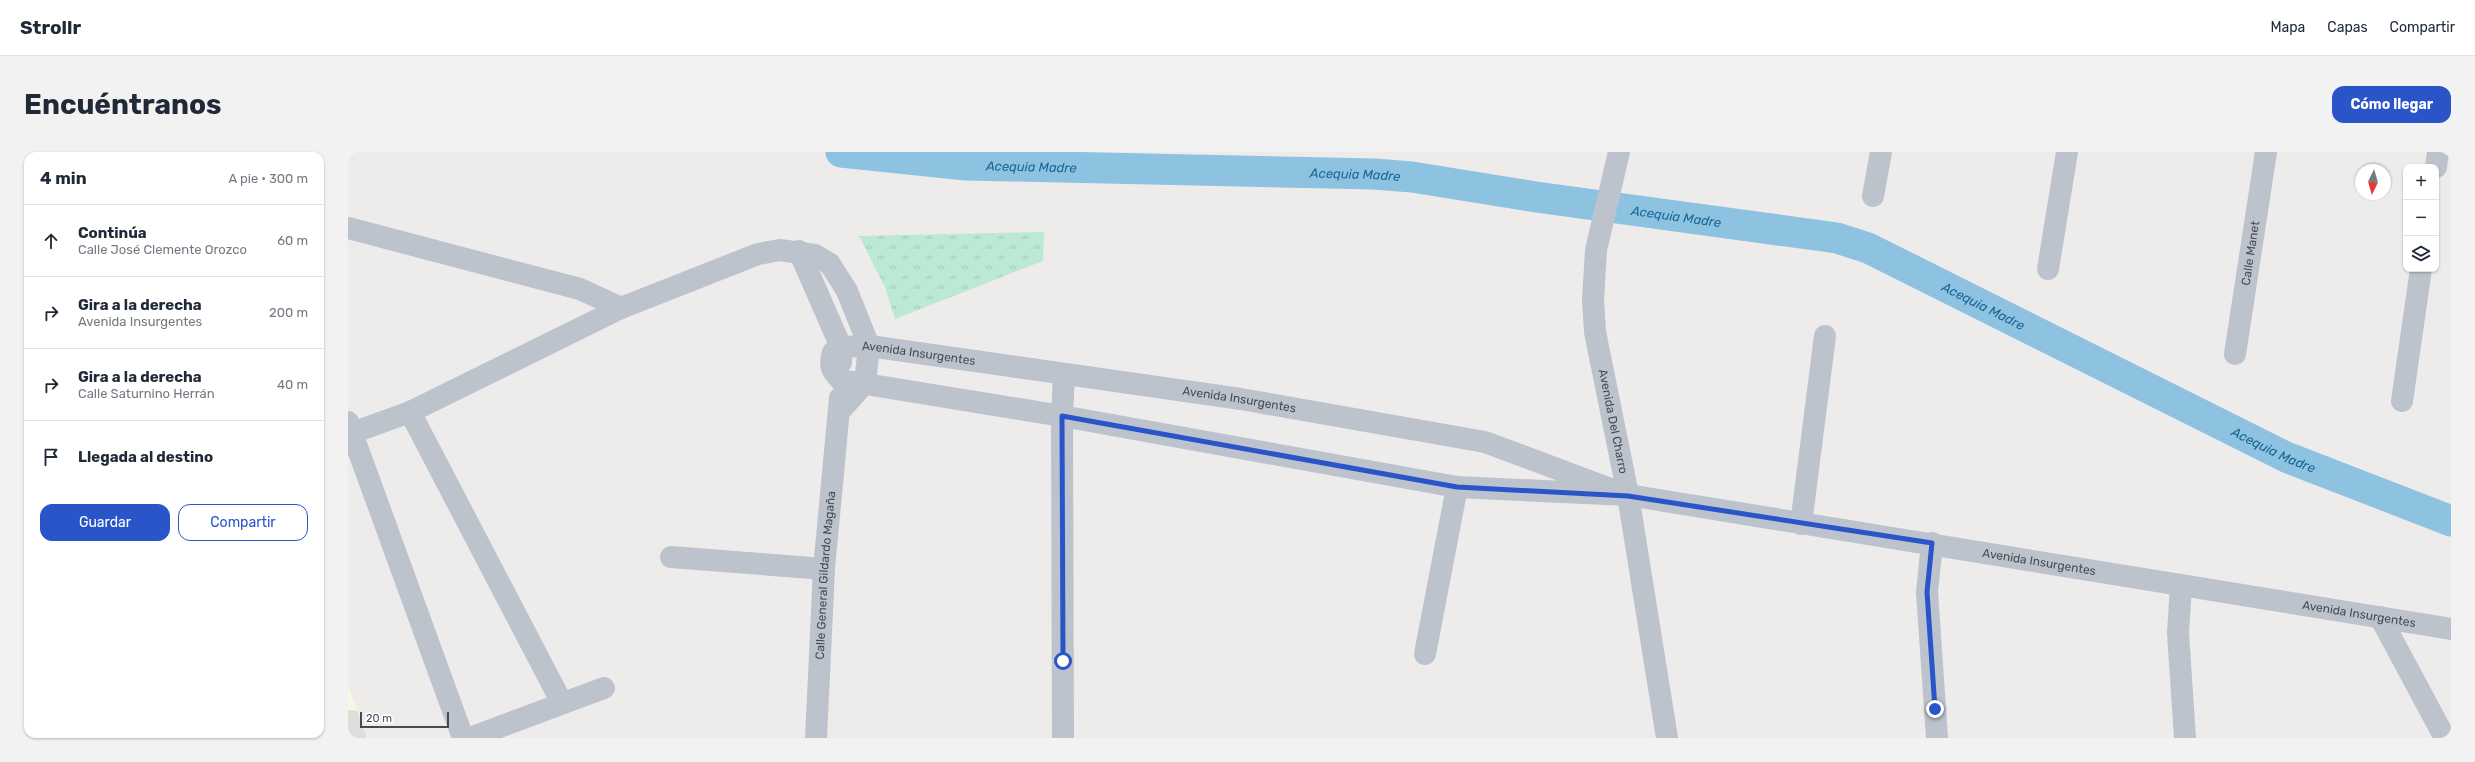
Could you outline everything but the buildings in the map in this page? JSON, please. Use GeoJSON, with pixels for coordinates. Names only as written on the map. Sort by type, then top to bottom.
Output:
{"type":"FeatureCollection","features":[{"type":"Feature","properties":{"kind":"street","name":"Avenida Del Charro"},"geometry":{"type":"LineString","coordinates":[[1618,152],[1596,250],[1593,300],[1595,332],[1628,496],[1667,738]]}},
{"type":"Feature","properties":{"kind":"street"},"geometry":{"type":"LineString","coordinates":[[1874,196],[1881,152]]}},
{"type":"Feature","properties":{"kind":"street"},"geometry":{"type":"LineString","coordinates":[[2048,269],[2067,152]]}},
{"type":"Feature","properties":{"kind":"street","name":"Calle Manet"},"geometry":{"type":"LineString","coordinates":[[2235,354],[2266,152]]}},
{"type":"Feature","properties":{"kind":"street"},"geometry":{"type":"LineString","coordinates":[[2436,164],[2438,152]]}},
{"type":"Feature","properties":{"kind":"street"},"geometry":{"type":"LineString","coordinates":[[348,228],[580,289],[621,308]]}},
{"type":"Feature","properties":{"kind":"street"},"geometry":{"type":"LineString","coordinates":[[463,738],[350,428],[410,412],[621,308],[758,254],[780,250],[799,251],[816,255],[830,264],[847,291],[868,346],[865,383],[839,412]]}},
{"type":"Feature","properties":{"kind":"street"},"geometry":{"type":"LineString","coordinates":[[799,251],[841,347]]}},
{"type":"Feature","properties":{"kind":"street"},"geometry":{"type":"LineString","coordinates":[[2402,401],[2421,272]]}},
{"type":"Feature","properties":{"kind":"street"},"geometry":{"type":"LineString","coordinates":[[1801,524],[1825,336]]}},
{"type":"Feature","properties":{"kind":"street","name":"Avenida Insurgentes"},"geometry":{"type":"LineString","coordinates":[[841,347],[868,346],[1241,399],[1485,442],[1628,496]]}},
{"type":"Feature","properties":{"kind":"street","name":"Calle General Gildardo Magaña"},"geometry":{"type":"LineString","coordinates":[[816,738],[824,568],[839,412],[841,347]]}},
{"type":"Feature","properties":{"kind":"street"},"geometry":{"type":"LineString","coordinates":[[1063,738],[1062,416],[1064,374]]}},
{"type":"Feature","properties":{"kind":"street","name":"Avenida Insurgentes"},"geometry":{"type":"LineString","coordinates":[[841,380],[1062,416],[1457,487],[1628,496],[1801,524],[1932,543],[2181,586],[2451,628]]}},
{"type":"Feature","properties":{"kind":"street"},"geometry":{"type":"LineString","coordinates":[[410,412],[562,703]]}},
{"type":"Feature","properties":{"kind":"street"},"geometry":{"type":"LineString","coordinates":[[1425,654],[1457,487]]}},
{"type":"Feature","properties":{"kind":"street"},"geometry":{"type":"LineString","coordinates":[[1932,543],[1927,592],[1937,738]]}},
{"type":"Feature","properties":{"kind":"street"},"geometry":{"type":"LineString","coordinates":[[671,557],[824,568]]}},
{"type":"Feature","properties":{"kind":"street"},"geometry":{"type":"LineString","coordinates":[[2181,586],[2178,633],[2185,738]]}},
{"type":"Feature","properties":{"kind":"street"},"geometry":{"type":"LineString","coordinates":[[2380,617],[2445,738]]}},
{"type":"Feature","properties":{"kind":"street"},"geometry":{"type":"LineString","coordinates":[[470,738],[604,688]]}},
{"type":"Feature","properties":{"kind":"shaded area"},"geometry":{"type":"Polygon","coordinates":[[[348,685],[357,711],[348,710],[348,685]]]}},
{"type":"Feature","properties":{"kind":"shaded area"},"geometry":{"type":"Polygon","coordinates":[[[348,710],[357,711],[367,738],[348,738],[348,710]]]}},
{"type":"Feature","properties":{"kind":"green space"},"geometry":{"type":"Polygon","coordinates":[[[1044,232],[1043,261],[895,319],[885,287],[859,236],[1044,232]]]}},
{"type":"Feature","properties":{"kind":"waterway","name":"Acequia Madre"},"geometry":{"type":"LineString","coordinates":[[841,152],[966,165],[1374,174],[1412,177],[1536,197],[1837,238],[1868,248],[2286,457],[2451,521]]}},
{"type":"Feature","properties":{"kind":"route"},"geometry":{"type":"LineString","coordinates":[[1063,661],[1062,416],[1457,487],[1628,496],[1801,524],[1932,543],[1927,592],[1935,709]]}}]}
